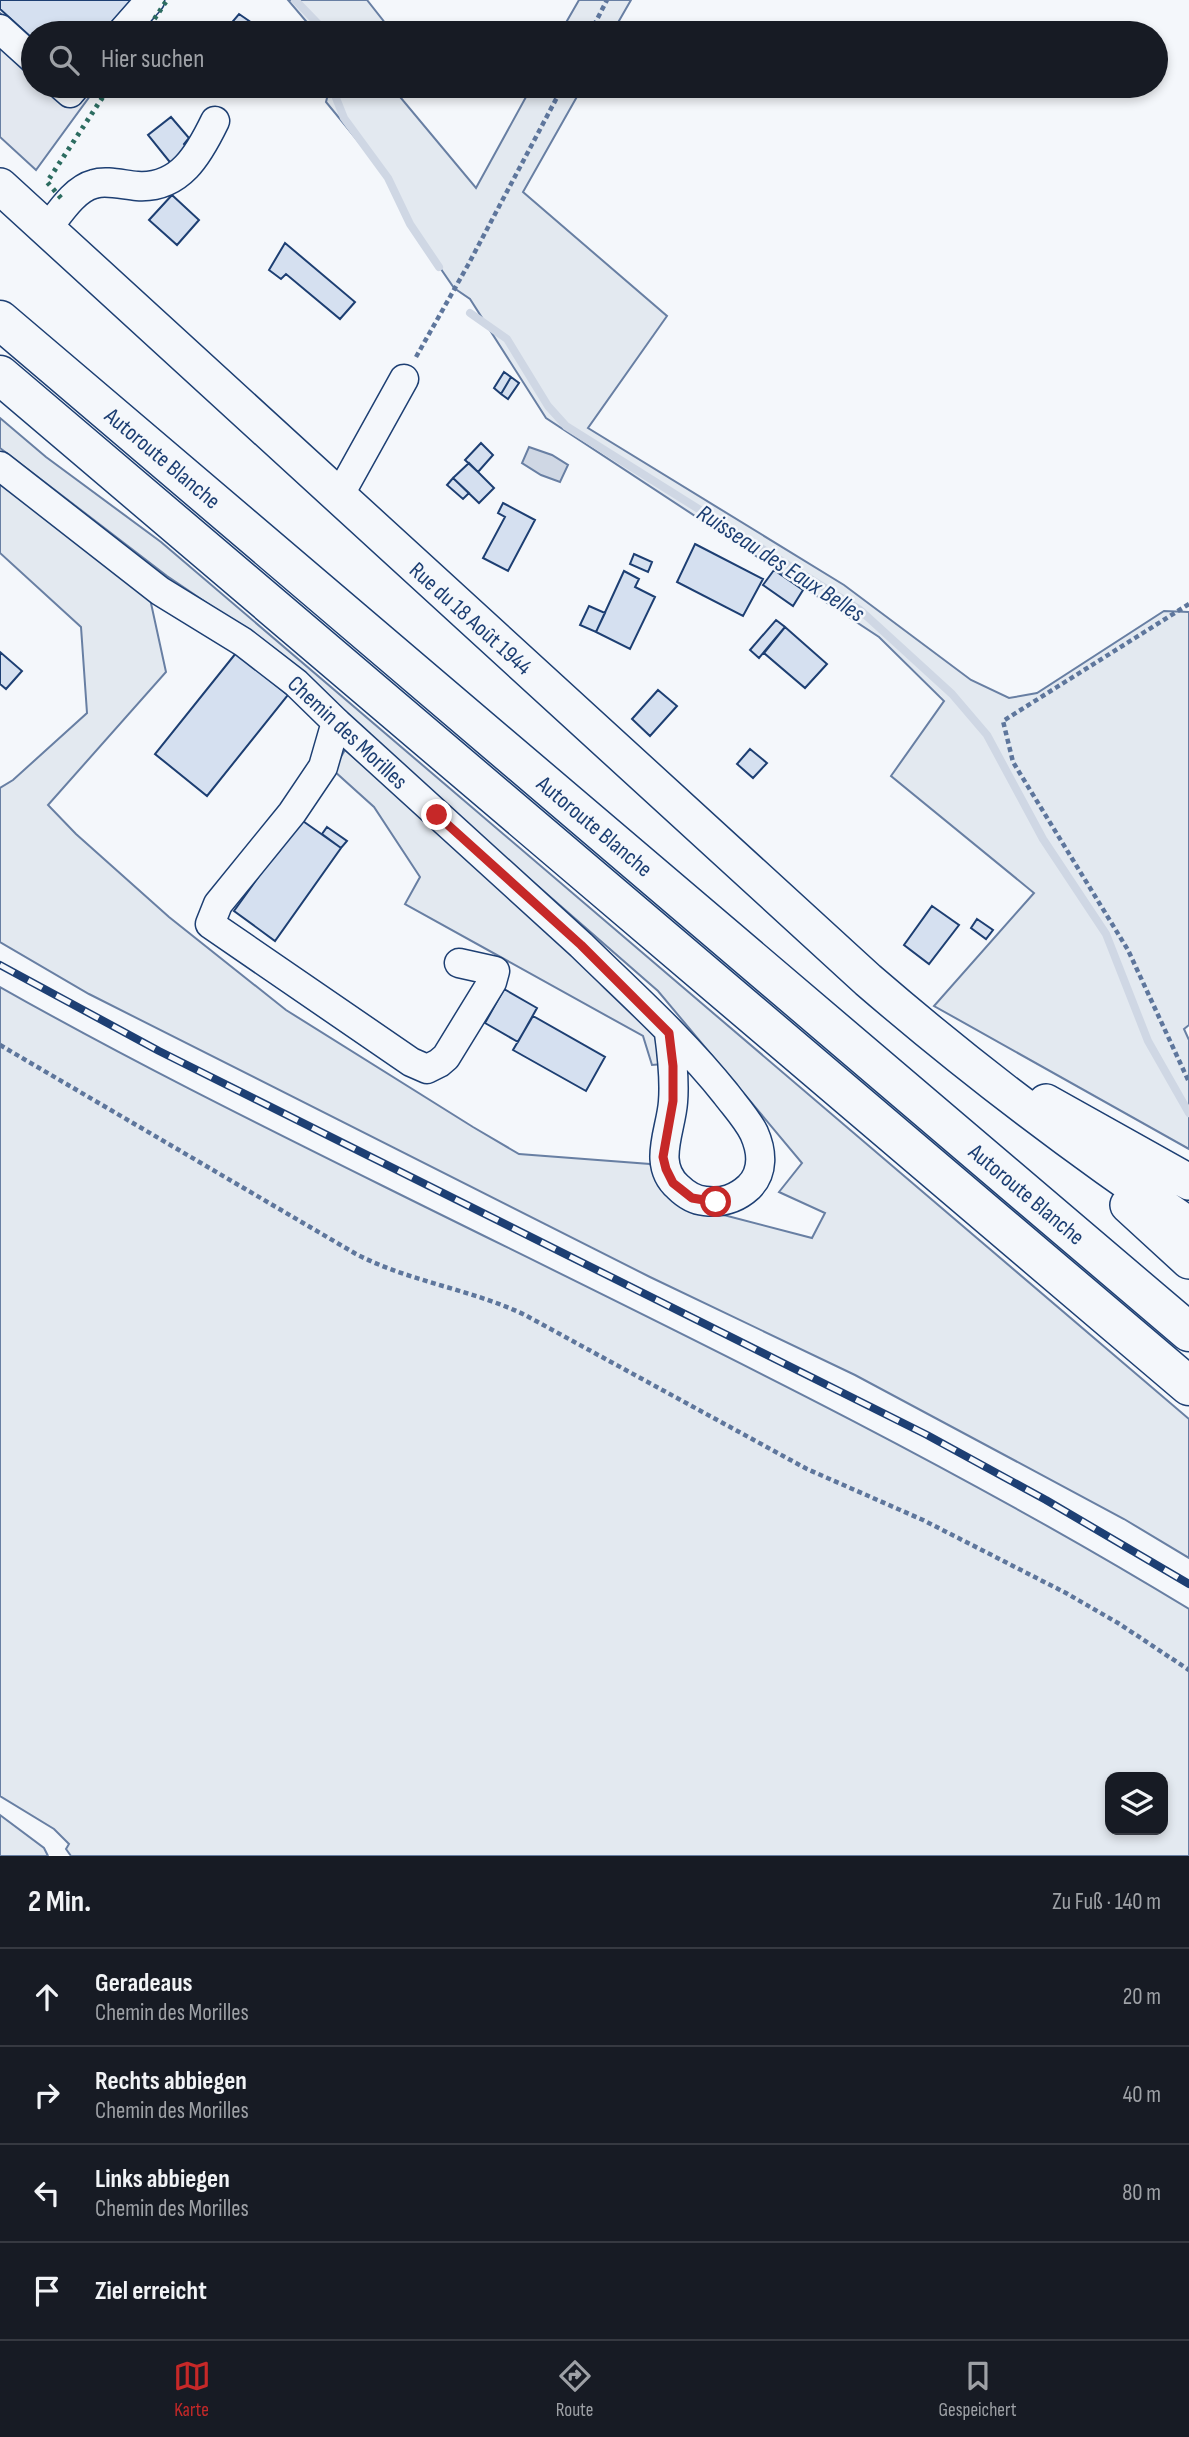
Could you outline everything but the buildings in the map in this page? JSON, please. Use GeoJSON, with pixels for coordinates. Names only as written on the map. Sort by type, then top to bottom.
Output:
{"type":"FeatureCollection","features":[{"type":"Feature","properties":{"kind":"highway","name":"Autoroute Blanche"},"geometry":{"type":"LineString","coordinates":[[0,320],[1189,1332]]}},
{"type":"Feature","properties":{"kind":"highway","name":"Autoroute Blanche"},"geometry":{"type":"LineString","coordinates":[[0,374],[1189,1386]]}},
{"type":"Feature","properties":{"kind":"main road","name":"Rue du 18 Août 1944"},"geometry":{"type":"LineString","coordinates":[[0,186],[635,769],[868,981],[945,1046]]}},
{"type":"Feature","properties":{"kind":"main road"},"geometry":{"type":"LineString","coordinates":[[945,1046],[1014,1101],[1189,1225]]}},
{"type":"Feature","properties":{"kind":"main road"},"geometry":{"type":"LineString","coordinates":[[945,1046],[1189,1182]]}},
{"type":"Feature","properties":{"kind":"main road"},"geometry":{"type":"LineString","coordinates":[[1014,1101],[1189,1261]]}},
{"type":"Feature","properties":{"kind":"street"},"geometry":{"type":"LineString","coordinates":[[132,21],[150,0]]}},
{"type":"Feature","properties":{"kind":"street"},"geometry":{"type":"LineString","coordinates":[[0,29],[21,48]]}},
{"type":"Feature","properties":{"kind":"street"},"geometry":{"type":"LineString","coordinates":[[47,229],[70,201],[94,183],[157,185],[172,178],[188,167],[200,151],[215,121]]}},
{"type":"Feature","properties":{"kind":"street"},"geometry":{"type":"LineString","coordinates":[[339,496],[404,379]]}},
{"type":"Feature","properties":{"kind":"street","name":"Chemin des Morilles"},"geometry":{"type":"LineString","coordinates":[[0,466],[160,591],[243,642],[296,683],[581,945],[669,1033],[710,1074],[757,1139],[761,1163],[759,1173],[746,1189],[725,1201],[699,1201],[692,1198],[673,1183],[666,1169],[663,1157],[673,1101],[669,1033]]}},
{"type":"Feature","properties":{"kind":"street"},"geometry":{"type":"LineString","coordinates":[[336,722],[323,767],[292,813],[218,904],[210,924],[291,966],[411,1062],[427,1069],[446,1056],[492,982],[495,971],[459,963]]}},
{"type":"Feature","properties":{"kind":"path"},"geometry":{"type":"LineString","coordinates":[[596,21],[607,0]]}},
{"type":"Feature","properties":{"kind":"path"},"geometry":{"type":"LineString","coordinates":[[404,379],[557,98]]}},
{"type":"Feature","properties":{"kind":"path"},"geometry":{"type":"LineString","coordinates":[[1189,604],[1003,722],[1013,762],[1128,950],[1189,1082]]}},
{"type":"Feature","properties":{"kind":"path"},"geometry":{"type":"LineString","coordinates":[[0,1045],[369,1261],[405,1276],[496,1302],[525,1315],[807,1469],[923,1520],[1066,1593],[1126,1628],[1189,1670]]}},
{"type":"Feature","properties":{"kind":"shaded area"},"geometry":{"type":"Polygon","coordinates":[[[288,0],[367,0],[384,21],[306,21],[288,0]]]}},
{"type":"Feature","properties":{"kind":"shaded area"},"geometry":{"type":"Polygon","coordinates":[[[579,0],[631,0],[619,21],[567,21],[579,0]]]}},
{"type":"Feature","properties":{"kind":"shaded area"},"geometry":{"type":"Polygon","coordinates":[[[0,13],[21,32],[21,98],[89,98],[36,170],[0,137],[0,13]]]}},
{"type":"Feature","properties":{"kind":"shaded area"},"geometry":{"type":"Polygon","coordinates":[[[327,98],[401,98],[476,188],[525,98],[576,98],[523,192],[667,316],[588,428],[844,585],[971,680],[1009,698],[1037,693],[1164,611],[1189,612],[1189,1025],[1184,1029],[1189,1040],[1189,1149],[934,1006],[1034,893],[891,776],[944,701],[879,637],[546,418],[470,299],[454,288],[410,224],[390,180],[326,102],[327,98]]]}},
{"type":"Feature","properties":{"kind":"shaded area"},"geometry":{"type":"Polygon","coordinates":[[[0,418],[46,457],[161,542],[1189,1419],[1189,1558],[1124,1519],[855,1375],[650,1277],[89,994],[0,942],[0,788],[13,780],[87,713],[81,627],[0,553],[0,478],[149,594],[166,672],[48,805],[76,834],[169,917],[286,1010],[519,1154],[650,1164],[678,1196],[693,1207],[812,1238],[825,1213],[779,1192],[802,1163],[658,991],[360,731],[275,649],[167,576],[0,448],[0,418]]]}},
{"type":"Feature","properties":{"kind":"shaded area"},"geometry":{"type":"Polygon","coordinates":[[[529,447],[552,455],[568,465],[560,482],[541,475],[522,463],[529,447]]]}},
{"type":"Feature","properties":{"kind":"shaded area"},"geometry":{"type":"Polygon","coordinates":[[[345,750],[427,820],[653,1031],[663,1064],[652,1065],[643,1036],[405,904],[420,877],[374,807],[333,770],[345,750]]]}},
{"type":"Feature","properties":{"kind":"shaded area"},"geometry":{"type":"Polygon","coordinates":[[[0,987],[238,1114],[892,1441],[1091,1551],[1189,1609],[1189,1856],[71,1856],[66,1849],[69,1844],[54,1829],[0,1796],[0,987]]]}},
{"type":"Feature","properties":{"kind":"shaded area"},"geometry":{"type":"Polygon","coordinates":[[[0,1815],[44,1848],[48,1856],[0,1856],[0,1815]]]}},
{"type":"Feature","properties":{"kind":"waterway","name":"Ruisseau des Eaux Belles"},"geometry":{"type":"LineString","coordinates":[[295,0],[315,21]]}},
{"type":"Feature","properties":{"kind":"waterway","name":"Ruisseau des Eaux Belles"},"geometry":{"type":"LineString","coordinates":[[336,98],[344,118],[388,178],[410,224],[439,267]]}},
{"type":"Feature","properties":{"kind":"waterway","name":"Ruisseau des Eaux Belles"},"geometry":{"type":"LineString","coordinates":[[470,313],[507,339],[548,406],[566,426],[860,610],[952,694],[987,735],[1043,839],[1106,934],[1148,1041],[1189,1113]]}},
{"type":"Feature","properties":{"kind":"railway"},"geometry":{"type":"LineString","coordinates":[[0,965],[159,1051],[927,1435],[1046,1500],[1189,1584]]}},
{"type":"Feature","properties":{"kind":"hedge"},"geometry":{"type":"LineString","coordinates":[[153,21],[167,0]]}},
{"type":"Feature","properties":{"kind":"hedge"},"geometry":{"type":"LineString","coordinates":[[61,198],[47,182],[102,98]]}},
{"type":"Feature","properties":{"kind":"route"},"geometry":{"type":"LineString","coordinates":[[437,815],[581,945],[669,1033],[673,1101],[663,1157],[666,1169],[673,1183],[684,1193],[699,1201],[716,1202]]}}]}
